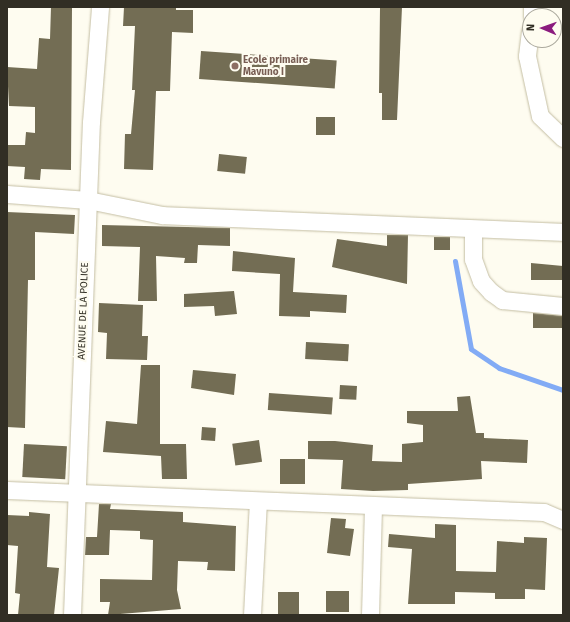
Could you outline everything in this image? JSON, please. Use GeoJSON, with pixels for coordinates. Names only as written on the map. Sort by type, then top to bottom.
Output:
{"type":"FeatureCollection","features":[{"type":"Feature","properties":{"kind":"street","name":"AVENUE DE LA POLICE"},"geometry":{"type":"LineString","coordinates":[[72,615],[88,200],[100,7]]}},
{"type":"Feature","properties":{"kind":"street"},"geometry":{"type":"LineString","coordinates":[[528,48],[527,56],[540,116],[563,138]]}},
{"type":"Feature","properties":{"kind":"street"},"geometry":{"type":"LineString","coordinates":[[7,194],[88,200],[162,215],[563,232]]}},
{"type":"Feature","properties":{"kind":"street"},"geometry":{"type":"LineString","coordinates":[[473,229],[473,259],[481,280],[491,292],[502,300],[563,306]]}},
{"type":"Feature","properties":{"kind":"street"},"geometry":{"type":"LineString","coordinates":[[7,490],[258,501],[373,508],[544,512],[563,520]]}},
{"type":"Feature","properties":{"kind":"street"},"geometry":{"type":"LineString","coordinates":[[252,615],[258,501]]}},
{"type":"Feature","properties":{"kind":"street"},"geometry":{"type":"LineString","coordinates":[[370,615],[373,508]]}},
{"type":"Feature","properties":{"kind":"building"},"geometry":{"type":"Polygon","coordinates":[[[51,7],[72,7],[71,170],[41,169],[40,180],[24,179],[25,167],[7,166],[7,145],[25,145],[26,132],[35,133],[35,107],[9,106],[7,67],[37,69],[39,38],[50,39],[51,7]]]}},
{"type":"Feature","properties":{"kind":"building"},"geometry":{"type":"Polygon","coordinates":[[[124,7],[176,7],[176,10],[193,10],[193,33],[172,32],[170,91],[156,91],[153,170],[124,169],[125,134],[131,134],[135,90],[132,90],[135,26],[123,26],[124,7]]]}},
{"type":"Feature","properties":{"kind":"building"},"geometry":{"type":"Polygon","coordinates":[[[380,7],[402,7],[397,120],[382,120],[382,93],[379,93],[380,7]]]}},
{"type":"Feature","properties":{"kind":"building"},"geometry":{"type":"Polygon","coordinates":[[[201,51],[337,60],[335,88],[199,79],[201,51]]]}},
{"type":"Feature","properties":{"kind":"building"},"geometry":{"type":"Polygon","coordinates":[[[316,117],[335,117],[335,135],[316,135],[316,117]]]}},
{"type":"Feature","properties":{"kind":"building"},"geometry":{"type":"Polygon","coordinates":[[[219,154],[247,157],[245,174],[217,171],[219,154]]]}},
{"type":"Feature","properties":{"kind":"building"},"geometry":{"type":"Polygon","coordinates":[[[7,212],[75,215],[74,234],[35,232],[35,280],[28,280],[25,428],[7,427],[7,212]]]}},
{"type":"Feature","properties":{"kind":"building"},"geometry":{"type":"Polygon","coordinates":[[[102,225],[230,228],[230,246],[198,245],[197,263],[184,263],[185,258],[156,256],[157,301],[138,301],[140,247],[102,246],[102,225]]]}},
{"type":"Feature","properties":{"kind":"building"},"geometry":{"type":"Polygon","coordinates":[[[387,235],[408,235],[407,284],[332,267],[337,239],[387,246],[387,235]]]}},
{"type":"Feature","properties":{"kind":"building"},"geometry":{"type":"Polygon","coordinates":[[[434,237],[450,237],[450,250],[434,250],[434,237]]]}},
{"type":"Feature","properties":{"kind":"building"},"geometry":{"type":"Polygon","coordinates":[[[233,251],[295,258],[293,292],[347,295],[346,313],[310,311],[310,317],[279,316],[280,274],[232,271],[233,251]]]}},
{"type":"Feature","properties":{"kind":"building"},"geometry":{"type":"Polygon","coordinates":[[[531,263],[563,266],[563,280],[531,280],[531,263]]]}},
{"type":"Feature","properties":{"kind":"building"},"geometry":{"type":"Polygon","coordinates":[[[234,291],[237,314],[215,316],[214,306],[184,307],[184,294],[234,291]]]}},
{"type":"Feature","properties":{"kind":"building"},"geometry":{"type":"Polygon","coordinates":[[[99,303],[143,305],[142,336],[148,336],[147,360],[106,359],[107,333],[98,332],[99,303]]]}},
{"type":"Feature","properties":{"kind":"building"},"geometry":{"type":"Polygon","coordinates":[[[533,313],[563,316],[563,328],[533,328],[533,313]]]}},
{"type":"Feature","properties":{"kind":"building"},"geometry":{"type":"Polygon","coordinates":[[[306,342],[349,344],[348,361],[305,359],[306,342]]]}},
{"type":"Feature","properties":{"kind":"building"},"geometry":{"type":"Polygon","coordinates":[[[141,365],[160,365],[160,444],[186,444],[187,479],[162,479],[161,456],[103,452],[106,421],[137,424],[141,365]]]}},
{"type":"Feature","properties":{"kind":"building"},"geometry":{"type":"Polygon","coordinates":[[[193,370],[236,374],[234,395],[191,388],[193,370]]]}},
{"type":"Feature","properties":{"kind":"building"},"geometry":{"type":"Polygon","coordinates":[[[340,385],[357,386],[356,400],[339,399],[340,385]]]}},
{"type":"Feature","properties":{"kind":"building"},"geometry":{"type":"Polygon","coordinates":[[[269,393],[333,397],[332,414],[268,410],[269,393]]]}},
{"type":"Feature","properties":{"kind":"building"},"geometry":{"type":"Polygon","coordinates":[[[470,396],[476,433],[484,433],[484,438],[528,440],[527,463],[481,461],[482,479],[408,484],[408,490],[373,491],[341,489],[343,460],[308,459],[308,441],[335,441],[373,445],[372,461],[402,462],[402,444],[423,442],[423,425],[407,423],[407,411],[458,411],[457,397],[470,396]]]}},
{"type":"Feature","properties":{"kind":"building"},"geometry":{"type":"Polygon","coordinates":[[[202,427],[216,428],[215,441],[201,440],[202,427]]]}},
{"type":"Feature","properties":{"kind":"building"},"geometry":{"type":"Polygon","coordinates":[[[259,440],[262,462],[235,466],[232,444],[259,440]]]}},
{"type":"Feature","properties":{"kind":"building"},"geometry":{"type":"Polygon","coordinates":[[[24,444],[67,446],[65,479],[22,477],[24,444]]]}},
{"type":"Feature","properties":{"kind":"building"},"geometry":{"type":"Polygon","coordinates":[[[280,459],[305,459],[305,484],[280,484],[280,459]]]}},
{"type":"Feature","properties":{"kind":"building"},"geometry":{"type":"Polygon","coordinates":[[[99,504],[111,504],[110,509],[183,512],[183,522],[236,526],[235,571],[207,570],[208,562],[178,561],[177,590],[181,609],[108,615],[110,602],[100,602],[100,579],[152,580],[153,540],[140,539],[140,531],[110,530],[109,555],[85,555],[86,537],[97,537],[99,504]]]}},
{"type":"Feature","properties":{"kind":"building"},"geometry":{"type":"Polygon","coordinates":[[[29,512],[50,514],[47,567],[59,568],[54,615],[18,615],[20,594],[15,593],[18,546],[7,545],[7,515],[29,516],[29,512]]]}},
{"type":"Feature","properties":{"kind":"building"},"geometry":{"type":"Polygon","coordinates":[[[331,518],[346,519],[345,528],[354,529],[350,556],[327,553],[331,518]]]}},
{"type":"Feature","properties":{"kind":"building"},"geometry":{"type":"Polygon","coordinates":[[[435,524],[456,525],[456,571],[496,572],[497,541],[524,543],[524,537],[547,538],[545,590],[525,589],[525,599],[495,599],[495,593],[455,592],[455,604],[408,604],[412,549],[388,547],[389,534],[435,538],[435,524]]]}},
{"type":"Feature","properties":{"kind":"building"},"geometry":{"type":"Polygon","coordinates":[[[326,591],[349,591],[349,612],[326,612],[326,591]]]}},
{"type":"Feature","properties":{"kind":"building"},"geometry":{"type":"Polygon","coordinates":[[[278,592],[299,592],[299,615],[278,615],[278,592]]]}},
{"type":"Feature","properties":{"kind":"waterway"},"geometry":{"type":"LineString","coordinates":[[455,261],[471,349],[499,368],[563,390]]}},
{"type":"Feature","properties":{"kind":"place","name":"Ecole primaire Mavuno I"},"geometry":{"type":"Point","coordinates":[235,66]}}]}
